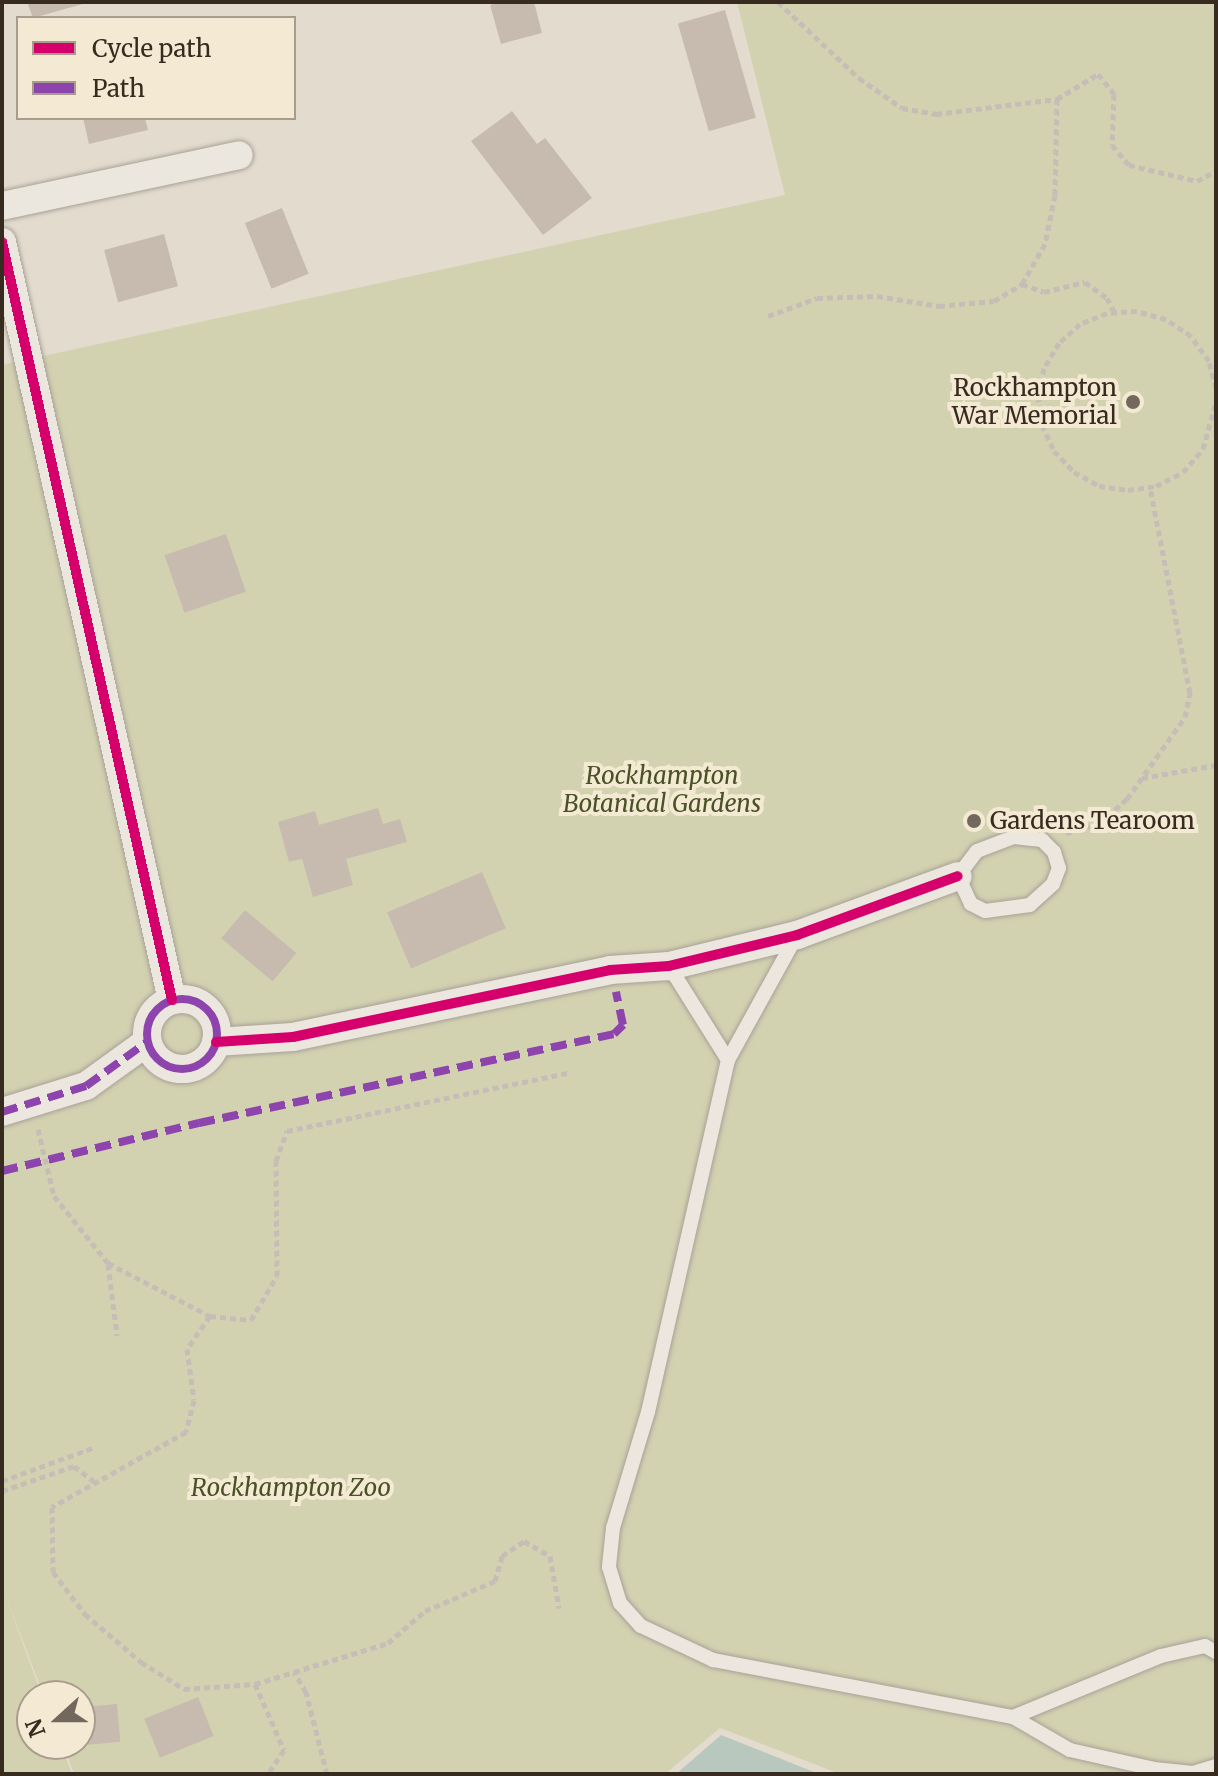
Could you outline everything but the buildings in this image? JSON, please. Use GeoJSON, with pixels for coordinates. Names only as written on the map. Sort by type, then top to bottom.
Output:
{"type":"FeatureCollection","features":[{"type":"Feature","properties":{"kind":"street"},"geometry":{"type":"LineString","coordinates":[[2,206],[239,155]]}},
{"type":"Feature","properties":{"kind":"street"},"geometry":{"type":"LineString","coordinates":[[2,242],[172,1000]]}},
{"type":"Feature","properties":{"kind":"street"},"geometry":{"type":"LineString","coordinates":[[216,1042],[293,1037],[610,970],[669,966],[797,935],[958,876]]}},
{"type":"Feature","properties":{"kind":"street"},"geometry":{"type":"LineString","coordinates":[[2,1112],[86,1086],[147,1042],[155,1012],[172,1000],[195,1002],[213,1018],[216,1042],[204,1062],[182,1070],[160,1061],[147,1042]]}},
{"type":"Feature","properties":{"kind":"lane"},"geometry":{"type":"LineString","coordinates":[[1014,837],[1042,840],[1054,852],[1059,868],[1053,884],[1030,905],[985,911],[971,904],[958,876],[977,851],[1014,837]]}},
{"type":"Feature","properties":{"kind":"lane"},"geometry":{"type":"LineString","coordinates":[[797,935],[728,1060],[648,1412],[613,1528],[609,1567],[620,1603],[641,1626],[713,1660],[1013,1717],[1070,1750],[1193,1773],[1216,1766]]}},
{"type":"Feature","properties":{"kind":"lane"},"geometry":{"type":"LineString","coordinates":[[669,966],[728,1060]]}},
{"type":"Feature","properties":{"kind":"lane"},"geometry":{"type":"LineString","coordinates":[[1013,1717],[1184,1648],[1205,1646],[1216,1652]]}},
{"type":"Feature","properties":{"kind":"path"},"geometry":{"type":"LineString","coordinates":[[778,2],[859,78],[902,108],[936,114],[1057,99],[1098,74],[1114,94],[1112,145],[1129,165],[1197,181],[1216,171]]}},
{"type":"Feature","properties":{"kind":"path"},"geometry":{"type":"LineString","coordinates":[[768,316],[817,298],[877,296],[939,306],[994,301],[1022,284],[1045,244],[1055,195],[1057,99]]}},
{"type":"Feature","properties":{"kind":"path"},"geometry":{"type":"LineString","coordinates":[[1022,284],[1044,292],[1085,282],[1107,298],[1114,312]]}},
{"type":"Feature","properties":{"kind":"path"},"geometry":{"type":"LineString","coordinates":[[1216,388],[1209,361],[1191,336],[1166,319],[1137,311],[1114,312],[1080,324],[1059,343],[1044,368],[1038,396],[1042,425],[1054,451],[1074,472],[1099,486],[1150,487],[1183,472],[1203,449],[1216,402]]}},
{"type":"Feature","properties":{"kind":"path"},"geometry":{"type":"LineString","coordinates":[[1042,840],[1100,823],[1141,778],[1185,717],[1190,693],[1150,487]]}},
{"type":"Feature","properties":{"kind":"path"},"geometry":{"type":"LineString","coordinates":[[1141,778],[1216,765]]}},
{"type":"Feature","properties":{"kind":"path"},"geometry":{"type":"LineString","coordinates":[[32,1105],[54,1196],[108,1263],[210,1316],[251,1320],[277,1276],[276,1161],[287,1131],[571,1072]]}},
{"type":"Feature","properties":{"kind":"path"},"geometry":{"type":"LineString","coordinates":[[108,1263],[117,1335]]}},
{"type":"Feature","properties":{"kind":"path"},"geometry":{"type":"LineString","coordinates":[[210,1316],[187,1349],[194,1400],[186,1432],[52,1507],[53,1572],[85,1614],[141,1662],[184,1689],[255,1684],[388,1643],[425,1611],[495,1581],[502,1556],[524,1541],[550,1556],[559,1608]]}},
{"type":"Feature","properties":{"kind":"path"},"geometry":{"type":"LineString","coordinates":[[2,1481],[95,1447]]}},
{"type":"Feature","properties":{"kind":"path"},"geometry":{"type":"LineString","coordinates":[[2,1491],[74,1466],[96,1483]]}},
{"type":"Feature","properties":{"kind":"path"},"geometry":{"type":"LineString","coordinates":[[294,1672],[306,1692],[327,1774]]}},
{"type":"Feature","properties":{"kind":"path"},"geometry":{"type":"LineString","coordinates":[[255,1684],[284,1750],[268,1774]]}},
{"type":"Feature","properties":{"kind":"green space","name":"Rockhampton Botanical Gardens"},"geometry":{"type":"Polygon","coordinates":[[[737,2],[1216,2],[1216,1774],[840,1774],[720,1728],[665,1774],[74,1774],[69,1760],[96,1760],[96,1680],[38,1680],[4,1592],[36,1680],[16,1680],[16,1760],[67,1760],[72,1774],[2,1774],[2,365],[785,195],[737,2]]]}},
{"type":"Feature","properties":{"kind":"shaded area"},"geometry":{"type":"Polygon","coordinates":[[[721,1735],[819,1774],[676,1774],[721,1735]]]}},
{"type":"Feature","properties":{"kind":"marked path"},"geometry":{"type":"LineString","coordinates":[[2,1171],[199,1123],[614,1034],[623,1025],[616,992]]}},
{"type":"Feature","properties":{"kind":"marked path"},"geometry":{"type":"LineString","coordinates":[[182,999],[207,1009],[217,1034],[207,1059],[182,1069],[157,1059],[147,1034],[157,1009],[182,999]]}},
{"type":"Feature","properties":{"kind":"marked path"},"geometry":{"type":"LineString","coordinates":[[2,1112],[86,1086],[147,1042]]}},
{"type":"Feature","properties":{"kind":"cycle path"},"geometry":{"type":"LineString","coordinates":[[2,242],[172,1000]]}},
{"type":"Feature","properties":{"kind":"cycle path"},"geometry":{"type":"LineString","coordinates":[[216,1042],[293,1037],[610,970],[669,966],[797,935],[958,876]]}},
{"type":"Feature","properties":{"kind":"place","name":"Rockhampton War Memorial"},"geometry":{"type":"Point","coordinates":[1133,402]}},
{"type":"Feature","properties":{"kind":"place","name":"Gardens Tearoom"},"geometry":{"type":"Point","coordinates":[974,821]}},
{"type":"Feature","properties":{"kind":"park label","name":"Rockhampton Zoo"},"geometry":{"type":"Point","coordinates":[291,1488]}}]}
